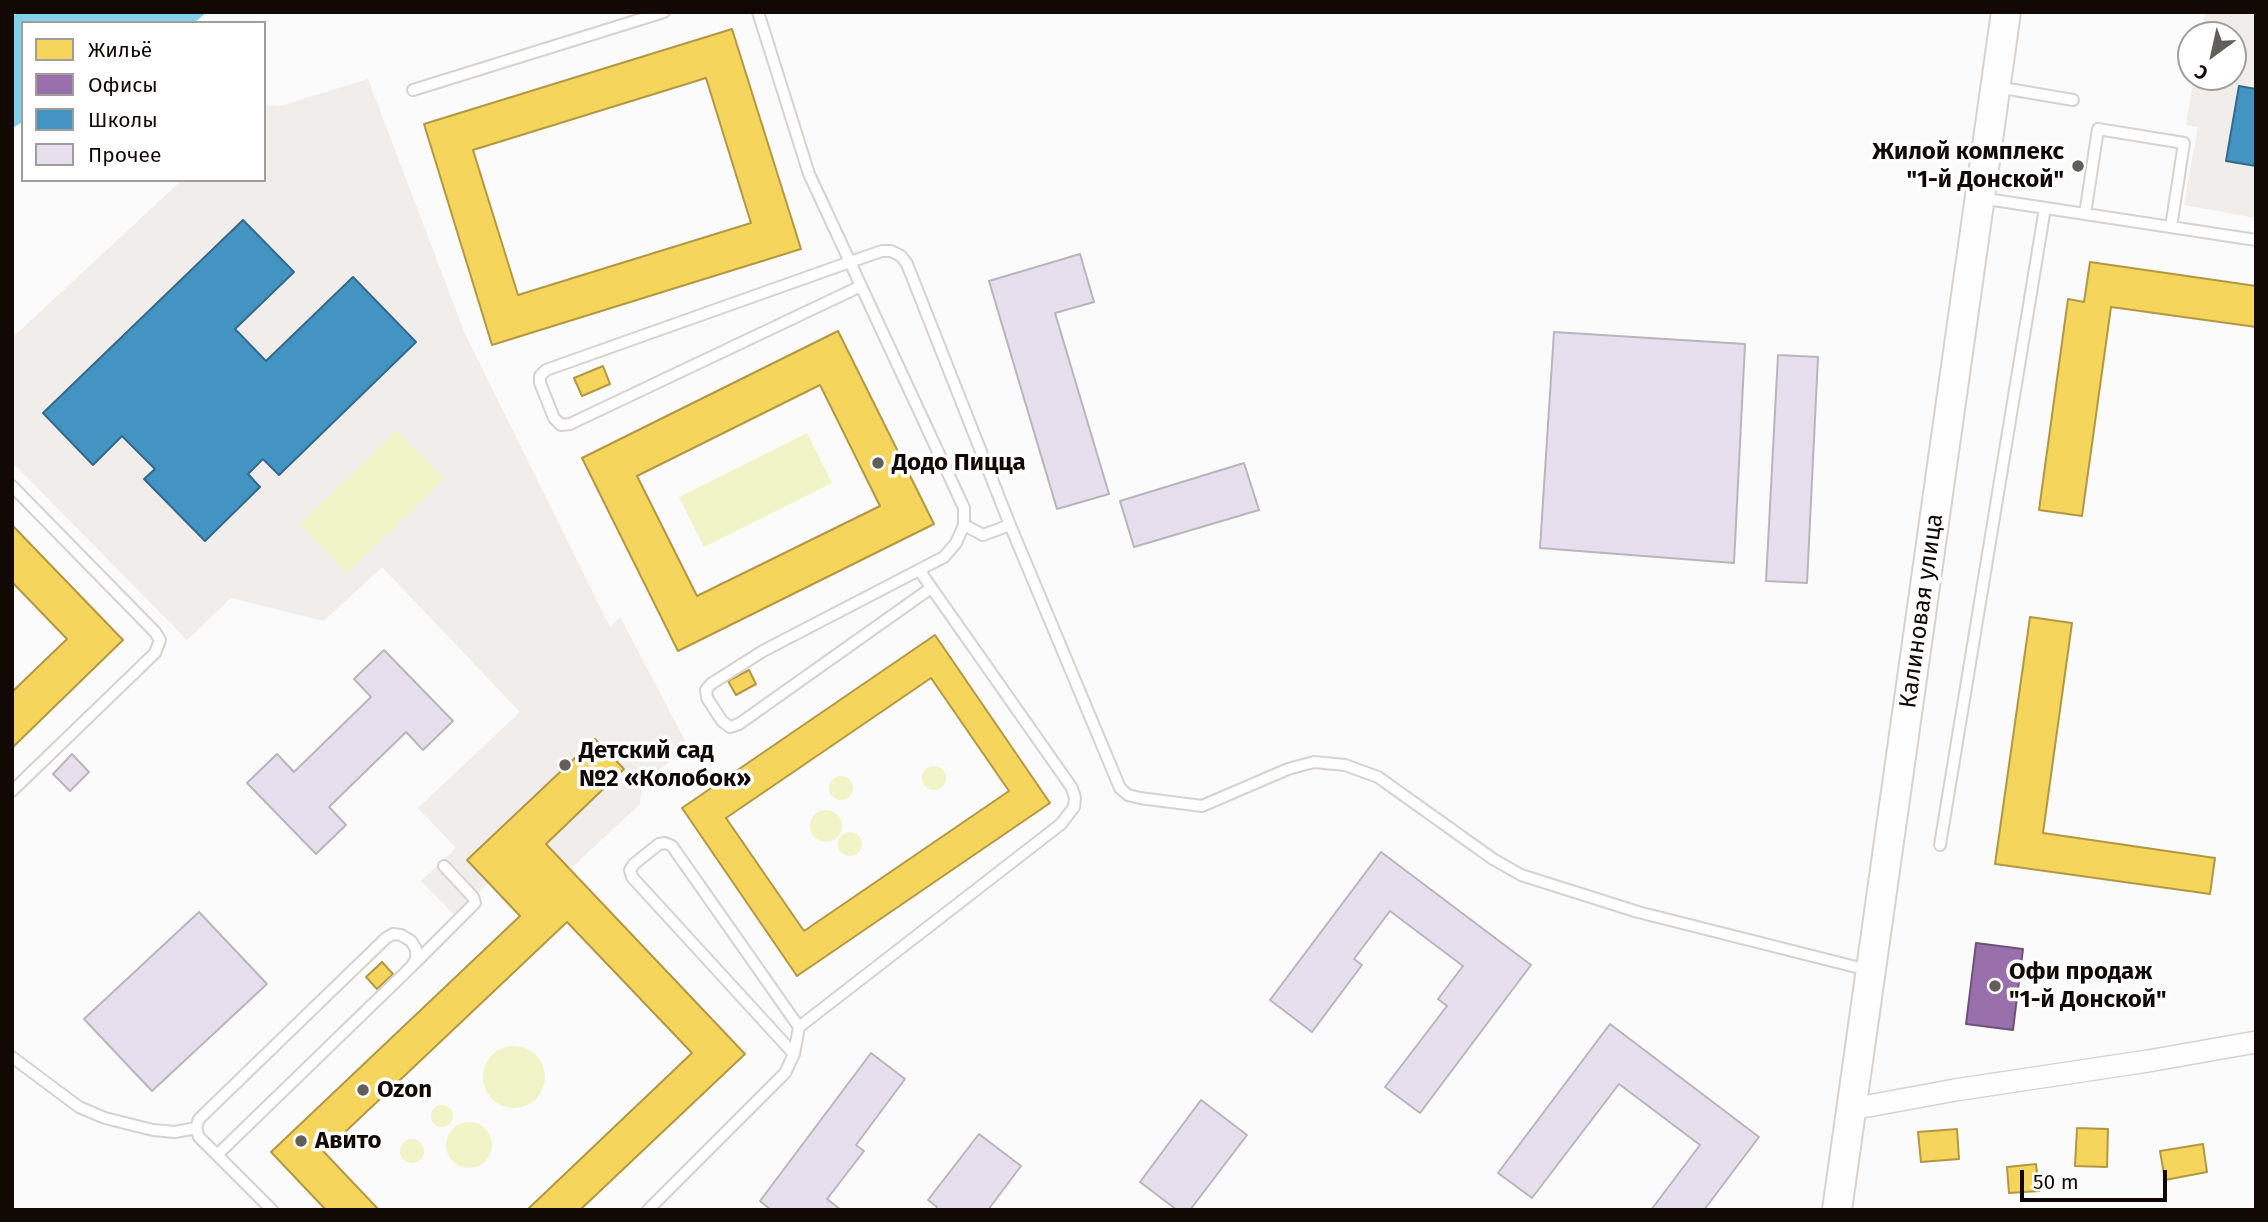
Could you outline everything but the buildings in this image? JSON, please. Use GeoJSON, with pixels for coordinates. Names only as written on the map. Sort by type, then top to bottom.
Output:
{"type":"FeatureCollection","features":[{"type":"Feature","properties":{"kind":"street","name":"Калиновая улица"},"geometry":{"type":"LineString","coordinates":[[1837,1210],[2006,12]]}},
{"type":"Feature","properties":{"kind":"street"},"geometry":{"type":"LineString","coordinates":[[1852,1109],[2256,1042]]}},
{"type":"Feature","properties":{"kind":"lane"},"geometry":{"type":"LineString","coordinates":[[413,90],[663,12]]}},
{"type":"Feature","properties":{"kind":"lane"},"geometry":{"type":"LineString","coordinates":[[758,12],[809,174],[964,508],[964,525],[956,543],[944,558],[763,651],[711,684],[706,690],[707,698],[722,721],[730,727],[739,724],[931,588]]}},
{"type":"Feature","properties":{"kind":"lane"},"geometry":{"type":"LineString","coordinates":[[1997,87],[2073,100]]}},
{"type":"Feature","properties":{"kind":"lane"},"geometry":{"type":"LineString","coordinates":[[2085,214],[2098,129],[2184,143],[2171,227]]}},
{"type":"Feature","properties":{"kind":"lane"},"geometry":{"type":"LineString","coordinates":[[1980,198],[2256,240]]}},
{"type":"Feature","properties":{"kind":"lane"},"geometry":{"type":"LineString","coordinates":[[1941,845],[2045,208]]}},
{"type":"Feature","properties":{"kind":"lane"},"geometry":{"type":"LineString","coordinates":[[861,286],[570,424],[561,425],[554,418],[540,383],[540,376],[546,370],[850,262],[882,251],[891,251],[901,256],[906,264],[1010,526],[1115,779],[1128,794],[1202,806],[1288,769],[1314,762],[1345,765],[1378,777],[1493,859],[1521,875],[1638,912],[1871,970]]}},
{"type":"Feature","properties":{"kind":"lane"},"geometry":{"type":"LineString","coordinates":[[12,486],[160,640],[155,653],[12,791]]}},
{"type":"Feature","properties":{"kind":"lane"},"geometry":{"type":"LineString","coordinates":[[964,525],[983,534],[1010,526]]}},
{"type":"Feature","properties":{"kind":"lane"},"geometry":{"type":"LineString","coordinates":[[648,1210],[785,1073],[794,1054],[799,1027],[1061,824],[1074,807],[1072,788],[919,570]]}},
{"type":"Feature","properties":{"kind":"lane"},"geometry":{"type":"LineString","coordinates":[[794,1054],[632,877],[630,870],[634,864],[659,844],[672,846],[799,1027]]}},
{"type":"Feature","properties":{"kind":"lane"},"geometry":{"type":"LineString","coordinates":[[217,1155],[475,903],[473,897],[444,866]]}},
{"type":"Feature","properties":{"kind":"lane"},"geometry":{"type":"LineString","coordinates":[[272,1210],[199,1137],[196,1128],[202,1116],[386,938],[393,934],[401,935],[411,942],[416,949],[416,959],[412,966]]}},
{"type":"Feature","properties":{"kind":"lane"},"geometry":{"type":"LineString","coordinates":[[12,1057],[79,1107],[105,1118],[153,1130],[174,1132],[196,1128]]}},
{"type":"Feature","properties":{"kind":"shaded area"},"geometry":{"type":"Polygon","coordinates":[[[2205,12],[2256,12],[2256,218],[2184,205],[2198,127],[2186,125],[2192,91],[2247,91],[2247,21],[2204,21],[2205,12]]]}},
{"type":"Feature","properties":{"kind":"shaded area"},"geometry":{"type":"Polygon","coordinates":[[[368,79],[465,334],[610,627],[620,617],[689,748],[642,782],[640,804],[520,916],[488,883],[454,915],[421,881],[456,848],[418,808],[520,712],[382,567],[324,621],[231,598],[187,640],[12,462],[12,338],[180,182],[266,182],[266,105],[280,106],[368,79]]]}},
{"type":"Feature","properties":{"kind":"green space"},"geometry":{"type":"Polygon","coordinates":[[[397,431],[444,479],[347,573],[300,524],[397,431]]]}},
{"type":"Feature","properties":{"kind":"green space"},"geometry":{"type":"Polygon","coordinates":[[[807,433],[832,483],[704,547],[679,497],[807,433]]]}},
{"type":"Feature","properties":{"kind":"green space"},"geometry":{"type":"Polygon","coordinates":[[[934,766],[945,773],[946,778],[939,789],[934,790],[923,783],[922,778],[929,767],[934,766]]]}},
{"type":"Feature","properties":{"kind":"green space"},"geometry":{"type":"Polygon","coordinates":[[[841,776],[852,783],[853,788],[846,799],[841,800],[830,793],[829,788],[836,777],[841,776]]]}},
{"type":"Feature","properties":{"kind":"green space"},"geometry":{"type":"Polygon","coordinates":[[[826,810],[838,814],[842,826],[838,838],[826,842],[814,838],[810,826],[814,814],[826,810]]]}},
{"type":"Feature","properties":{"kind":"green space"},"geometry":{"type":"Polygon","coordinates":[[[850,832],[861,839],[862,844],[855,855],[850,856],[839,849],[838,844],[845,833],[850,832]]]}},
{"type":"Feature","properties":{"kind":"green space"},"geometry":{"type":"Polygon","coordinates":[[[508,1046],[520,1046],[536,1055],[543,1065],[543,1089],[536,1099],[520,1108],[508,1108],[497,1103],[488,1094],[483,1083],[483,1071],[488,1060],[497,1051],[508,1046]]]}},
{"type":"Feature","properties":{"kind":"green space"},"geometry":{"type":"Polygon","coordinates":[[[442,1105],[450,1108],[453,1116],[450,1124],[442,1127],[434,1124],[431,1116],[434,1108],[442,1105]]]}},
{"type":"Feature","properties":{"kind":"green space"},"geometry":{"type":"Polygon","coordinates":[[[469,1122],[478,1123],[485,1129],[491,1136],[491,1154],[485,1161],[478,1167],[469,1168],[460,1167],[453,1161],[447,1154],[446,1145],[447,1136],[453,1129],[460,1123],[469,1122]]]}},
{"type":"Feature","properties":{"kind":"green space"},"geometry":{"type":"Polygon","coordinates":[[[407,1139],[417,1139],[424,1146],[424,1156],[417,1163],[407,1163],[400,1156],[400,1146],[407,1139]]]}},
{"type":"Feature","properties":{"kind":"water"},"geometry":{"type":"Polygon","coordinates":[[[12,12],[207,12],[196,21],[21,21],[21,123],[12,128],[12,12]]]}},
{"type":"Feature","properties":{"kind":"place","name":"Жилой комплекс \"1-й Донской\""},"geometry":{"type":"Point","coordinates":[2078,166]}},
{"type":"Feature","properties":{"kind":"place","name":"Додо Пицца"},"geometry":{"type":"Point","coordinates":[878,463]}},
{"type":"Feature","properties":{"kind":"place","name":"Детский сад №2 «Колобок»"},"geometry":{"type":"Point","coordinates":[565,765]}},
{"type":"Feature","properties":{"kind":"place","name":"Офи продаж \"1-й Донской\""},"geometry":{"type":"Point","coordinates":[1995,986]}},
{"type":"Feature","properties":{"kind":"place","name":"Ozon"},"geometry":{"type":"Point","coordinates":[363,1090]}},
{"type":"Feature","properties":{"kind":"place","name":"Авито"},"geometry":{"type":"Point","coordinates":[301,1141]}}]}
